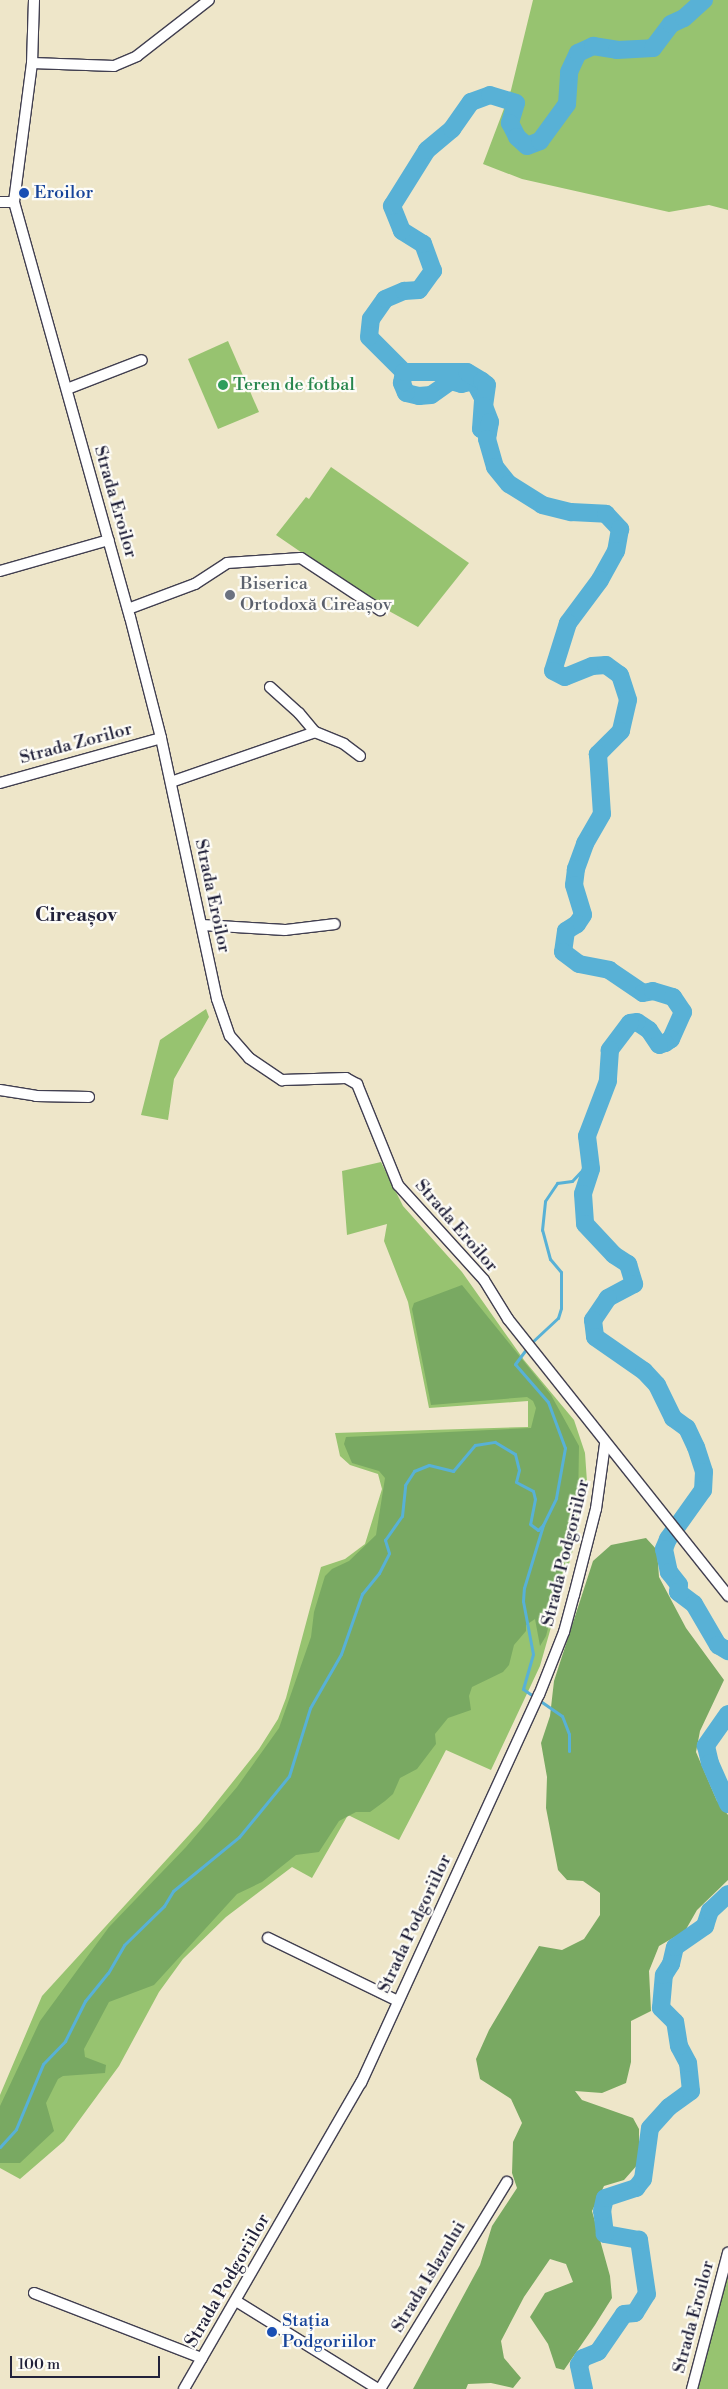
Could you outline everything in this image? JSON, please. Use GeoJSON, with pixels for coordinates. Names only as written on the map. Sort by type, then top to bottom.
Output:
{"type":"FeatureCollection","features":[{"type":"Feature","properties":{"kind":"street","name":"Strada Eroilor"},"geometry":{"type":"LineString","coordinates":[[34,0],[32,63],[14,202],[128,610],[161,738],[217,999],[230,1036],[249,1058],[282,1080],[346,1078],[357,1084],[398,1185],[484,1280],[524,1340],[605,1444],[680,1532],[728,1596]]}},
{"type":"Feature","properties":{"kind":"street"},"geometry":{"type":"LineString","coordinates":[[32,63],[114,66],[137,56],[209,0]]}},
{"type":"Feature","properties":{"kind":"street"},"geometry":{"type":"LineString","coordinates":[[0,202],[14,202]]}},
{"type":"Feature","properties":{"kind":"street"},"geometry":{"type":"LineString","coordinates":[[67,389],[142,360]]}},
{"type":"Feature","properties":{"kind":"street"},"geometry":{"type":"LineString","coordinates":[[0,571],[109,540]]}},
{"type":"Feature","properties":{"kind":"street"},"geometry":{"type":"LineString","coordinates":[[128,610],[195,584],[227,563],[300,558],[380,610]]}},
{"type":"Feature","properties":{"kind":"street"},"geometry":{"type":"LineString","coordinates":[[270,687],[299,713],[315,732],[344,744],[360,756]]}},
{"type":"Feature","properties":{"kind":"street"},"geometry":{"type":"LineString","coordinates":[[171,782],[315,732]]}},
{"type":"Feature","properties":{"kind":"street","name":"Strada Zorilor"},"geometry":{"type":"LineString","coordinates":[[0,783],[161,738]]}},
{"type":"Feature","properties":{"kind":"street"},"geometry":{"type":"LineString","coordinates":[[202,925],[285,930],[335,924]]}},
{"type":"Feature","properties":{"kind":"street"},"geometry":{"type":"LineString","coordinates":[[0,1090],[36,1096],[89,1097]]}},
{"type":"Feature","properties":{"kind":"street","name":"Strada Podgoriilor"},"geometry":{"type":"LineString","coordinates":[[184,2389],[361,2083],[538,1695],[564,1632],[596,1509],[605,1444]]}},
{"type":"Feature","properties":{"kind":"street"},"geometry":{"type":"LineString","coordinates":[[268,1938],[398,2001]]}},
{"type":"Feature","properties":{"kind":"street","name":"Strada Islazului"},"geometry":{"type":"LineString","coordinates":[[379,2389],[506,2182]]}},
{"type":"Feature","properties":{"kind":"street","name":"Strada Eroilor"},"geometry":{"type":"LineString","coordinates":[[692,2389],[728,2253]]}},
{"type":"Feature","properties":{"kind":"street"},"geometry":{"type":"LineString","coordinates":[[34,2293],[202,2358]]}},
{"type":"Feature","properties":{"kind":"street"},"geometry":{"type":"LineString","coordinates":[[236,2301],[379,2389]]}},
{"type":"Feature","properties":{"kind":"green space"},"geometry":{"type":"Polygon","coordinates":[[[533,0],[728,0],[728,210],[709,205],[669,212],[522,179],[483,164],[511,90],[533,0]]]}},
{"type":"Feature","properties":{"kind":"green space","name":"Teren de fotbal"},"geometry":{"type":"Polygon","coordinates":[[[228,341],[259,412],[218,429],[188,359],[228,341]]]}},
{"type":"Feature","properties":{"kind":"green space"},"geometry":{"type":"Polygon","coordinates":[[[331,467],[469,563],[418,627],[378,605],[276,535],[306,497],[309,499],[331,467]]]}},
{"type":"Feature","properties":{"kind":"green space"},"geometry":{"type":"Polygon","coordinates":[[[206,1009],[209,1017],[174,1079],[168,1120],[141,1115],[160,1040],[206,1009]]]}},
{"type":"Feature","properties":{"kind":"green space"},"geometry":{"type":"Polygon","coordinates":[[[381,1162],[403,1206],[462,1272],[524,1360],[574,1420],[585,1453],[587,1482],[578,1532],[540,1666],[491,1770],[446,1750],[399,1840],[348,1815],[312,1878],[292,1867],[226,1917],[183,1959],[159,1992],[119,2066],[64,2141],[20,2179],[0,2168],[0,2095],[42,1996],[200,1823],[259,1749],[278,1719],[286,1698],[321,1567],[345,1559],[365,1544],[382,1489],[378,1474],[350,1465],[340,1456],[335,1433],[528,1427],[528,1401],[429,1408],[408,1302],[384,1241],[387,1224],[347,1235],[342,1171],[381,1162]]]}},
{"type":"Feature","properties":{"kind":"green space"},"geometry":{"type":"Polygon","coordinates":[[[462,1285],[551,1395],[579,1446],[578,1507],[546,1636],[540,1646],[535,1619],[526,1625],[526,1631],[514,1645],[509,1665],[503,1672],[472,1687],[469,1696],[471,1710],[448,1718],[435,1734],[436,1744],[417,1769],[400,1778],[393,1794],[385,1801],[370,1812],[356,1812],[339,1821],[319,1852],[296,1855],[262,1882],[237,1894],[154,1985],[109,2002],[84,2049],[85,2057],[106,2065],[105,2073],[63,2076],[58,2079],[46,2103],[54,2131],[20,2163],[0,2163],[0,2106],[40,2021],[109,1927],[186,1847],[237,1787],[279,1728],[311,1637],[314,1612],[325,1576],[332,1569],[349,1561],[376,1535],[385,1478],[379,1471],[352,1463],[344,1444],[346,1437],[531,1428],[536,1408],[533,1401],[527,1397],[431,1405],[412,1309],[414,1303],[462,1285]]]}},
{"type":"Feature","properties":{"kind":"green space"},"geometry":{"type":"Polygon","coordinates":[[[646,1538],[657,1550],[659,1577],[686,1628],[724,1680],[700,1731],[696,1752],[717,1801],[728,1815],[728,1880],[697,1910],[685,1931],[659,1946],[649,1971],[651,2011],[631,2021],[631,2062],[626,2083],[602,2093],[575,2091],[582,2100],[633,2118],[639,2129],[639,2163],[624,2180],[604,2186],[592,2211],[610,2276],[612,2298],[564,2370],[556,2368],[548,2344],[530,2317],[545,2293],[573,2282],[566,2264],[550,2259],[524,2297],[501,2341],[504,2358],[521,2378],[513,2388],[491,2383],[468,2384],[466,2389],[413,2389],[480,2265],[492,2226],[517,2188],[512,2173],[513,2142],[522,2123],[511,2099],[480,2079],[476,2059],[489,2030],[539,1946],[562,1950],[584,1939],[600,1915],[600,1893],[583,1881],[567,1880],[558,1870],[546,1808],[547,1777],[541,1743],[550,1716],[554,1681],[593,1561],[611,1545],[646,1538]]]}},
{"type":"Feature","properties":{"kind":"green space"},"geometry":{"type":"Polygon","coordinates":[[[728,2271],[728,2389],[697,2389],[700,2377],[728,2271]]]}},
{"type":"Feature","properties":{"kind":"waterway"},"geometry":{"type":"LineString","coordinates":[[404,372],[369,337],[371,319],[385,299],[404,291],[419,290],[433,271],[423,244],[402,231],[392,206],[427,150],[452,129],[471,102],[490,95],[516,103],[510,123],[517,137],[527,146],[540,141],[567,104],[569,72],[578,53],[593,46],[617,50],[653,48],[671,24],[684,18],[704,0]]}},
{"type":"Feature","properties":{"kind":"waterway"},"geometry":{"type":"LineString","coordinates":[[488,433],[481,429],[483,398],[474,381],[461,384],[451,381],[431,395],[419,396],[406,393],[402,383],[404,372],[467,372],[482,381],[487,385],[484,406],[490,422],[487,439],[495,467],[509,484],[542,505],[571,512],[606,514],[620,529],[616,551],[600,580],[568,623],[553,671],[565,677],[592,666],[606,665],[620,675],[628,700],[621,731],[598,754],[602,814],[585,844],[576,869],[574,885],[583,915],[577,924],[566,931],[563,952],[579,964],[609,970],[643,993],[653,991],[673,997],[683,1012],[671,1039],[665,1043],[659,1045],[649,1030],[637,1022],[630,1023],[610,1050],[608,1081],[587,1136],[591,1169],[583,1194],[585,1224],[614,1255],[628,1264],[634,1284],[608,1298],[593,1320],[595,1337],[644,1371],[657,1385],[673,1418],[687,1428],[696,1447],[704,1472],[703,1490],[668,1539],[664,1549],[669,1572],[679,1585],[678,1592],[694,1604],[718,1645],[728,1651]]}},
{"type":"Feature","properties":{"kind":"waterway"},"geometry":{"type":"LineString","coordinates":[[569,1751],[569,1734],[562,1716],[523,1689],[533,1654],[523,1601],[524,1588],[543,1525],[556,1498],[565,1448],[548,1402],[515,1364],[531,1343],[558,1318],[561,1308],[561,1272],[550,1259],[542,1230],[545,1201],[557,1183],[572,1181],[590,1162]]}},
{"type":"Feature","properties":{"kind":"waterway"},"geometry":{"type":"LineString","coordinates":[[0,2147],[16,2129],[43,2064],[65,2041],[85,2001],[108,1973],[124,1945],[164,1906],[173,1891],[239,1837],[289,1776],[310,1708],[341,1654],[362,1594],[379,1573],[389,1553],[385,1540],[402,1516],[405,1485],[414,1471],[429,1465],[453,1471],[475,1445],[495,1442],[515,1454],[519,1470],[516,1482],[533,1491],[535,1499],[530,1524],[538,1530],[543,1525]]}},
{"type":"Feature","properties":{"kind":"waterway"},"geometry":{"type":"LineString","coordinates":[[718,1645],[728,1641]]}},
{"type":"Feature","properties":{"kind":"waterway"},"geometry":{"type":"LineString","coordinates":[[728,1714],[706,1746],[710,1763],[728,1804]]}},
{"type":"Feature","properties":{"kind":"waterway"},"geometry":{"type":"LineString","coordinates":[[584,2389],[579,2365],[583,2358],[598,2352],[624,2314],[635,2313],[647,2294],[639,2240],[605,2234],[602,2211],[605,2198],[636,2188],[643,2179],[650,2128],[669,2107],[691,2091],[688,2063],[679,2046],[675,2022],[661,2008],[664,1975],[671,1964],[675,1947],[705,1926],[710,1911],[728,1894]]}},
{"type":"Feature","properties":{"kind":"place","name":"Eroilor"},"geometry":{"type":"Point","coordinates":[24,193]}},
{"type":"Feature","properties":{"kind":"place","name":"Teren de fotbal"},"geometry":{"type":"Point","coordinates":[223,385]}},
{"type":"Feature","properties":{"kind":"place","name":"Biserica Ortodoxă Cireașov"},"geometry":{"type":"Point","coordinates":[230,595]}},
{"type":"Feature","properties":{"kind":"place","name":"Stația Podgoriilor"},"geometry":{"type":"Point","coordinates":[272,2332]}},
{"type":"Feature","properties":{"kind":"district","name":"Cireașov"},"geometry":{"type":"Point","coordinates":[76,915]}}]}
